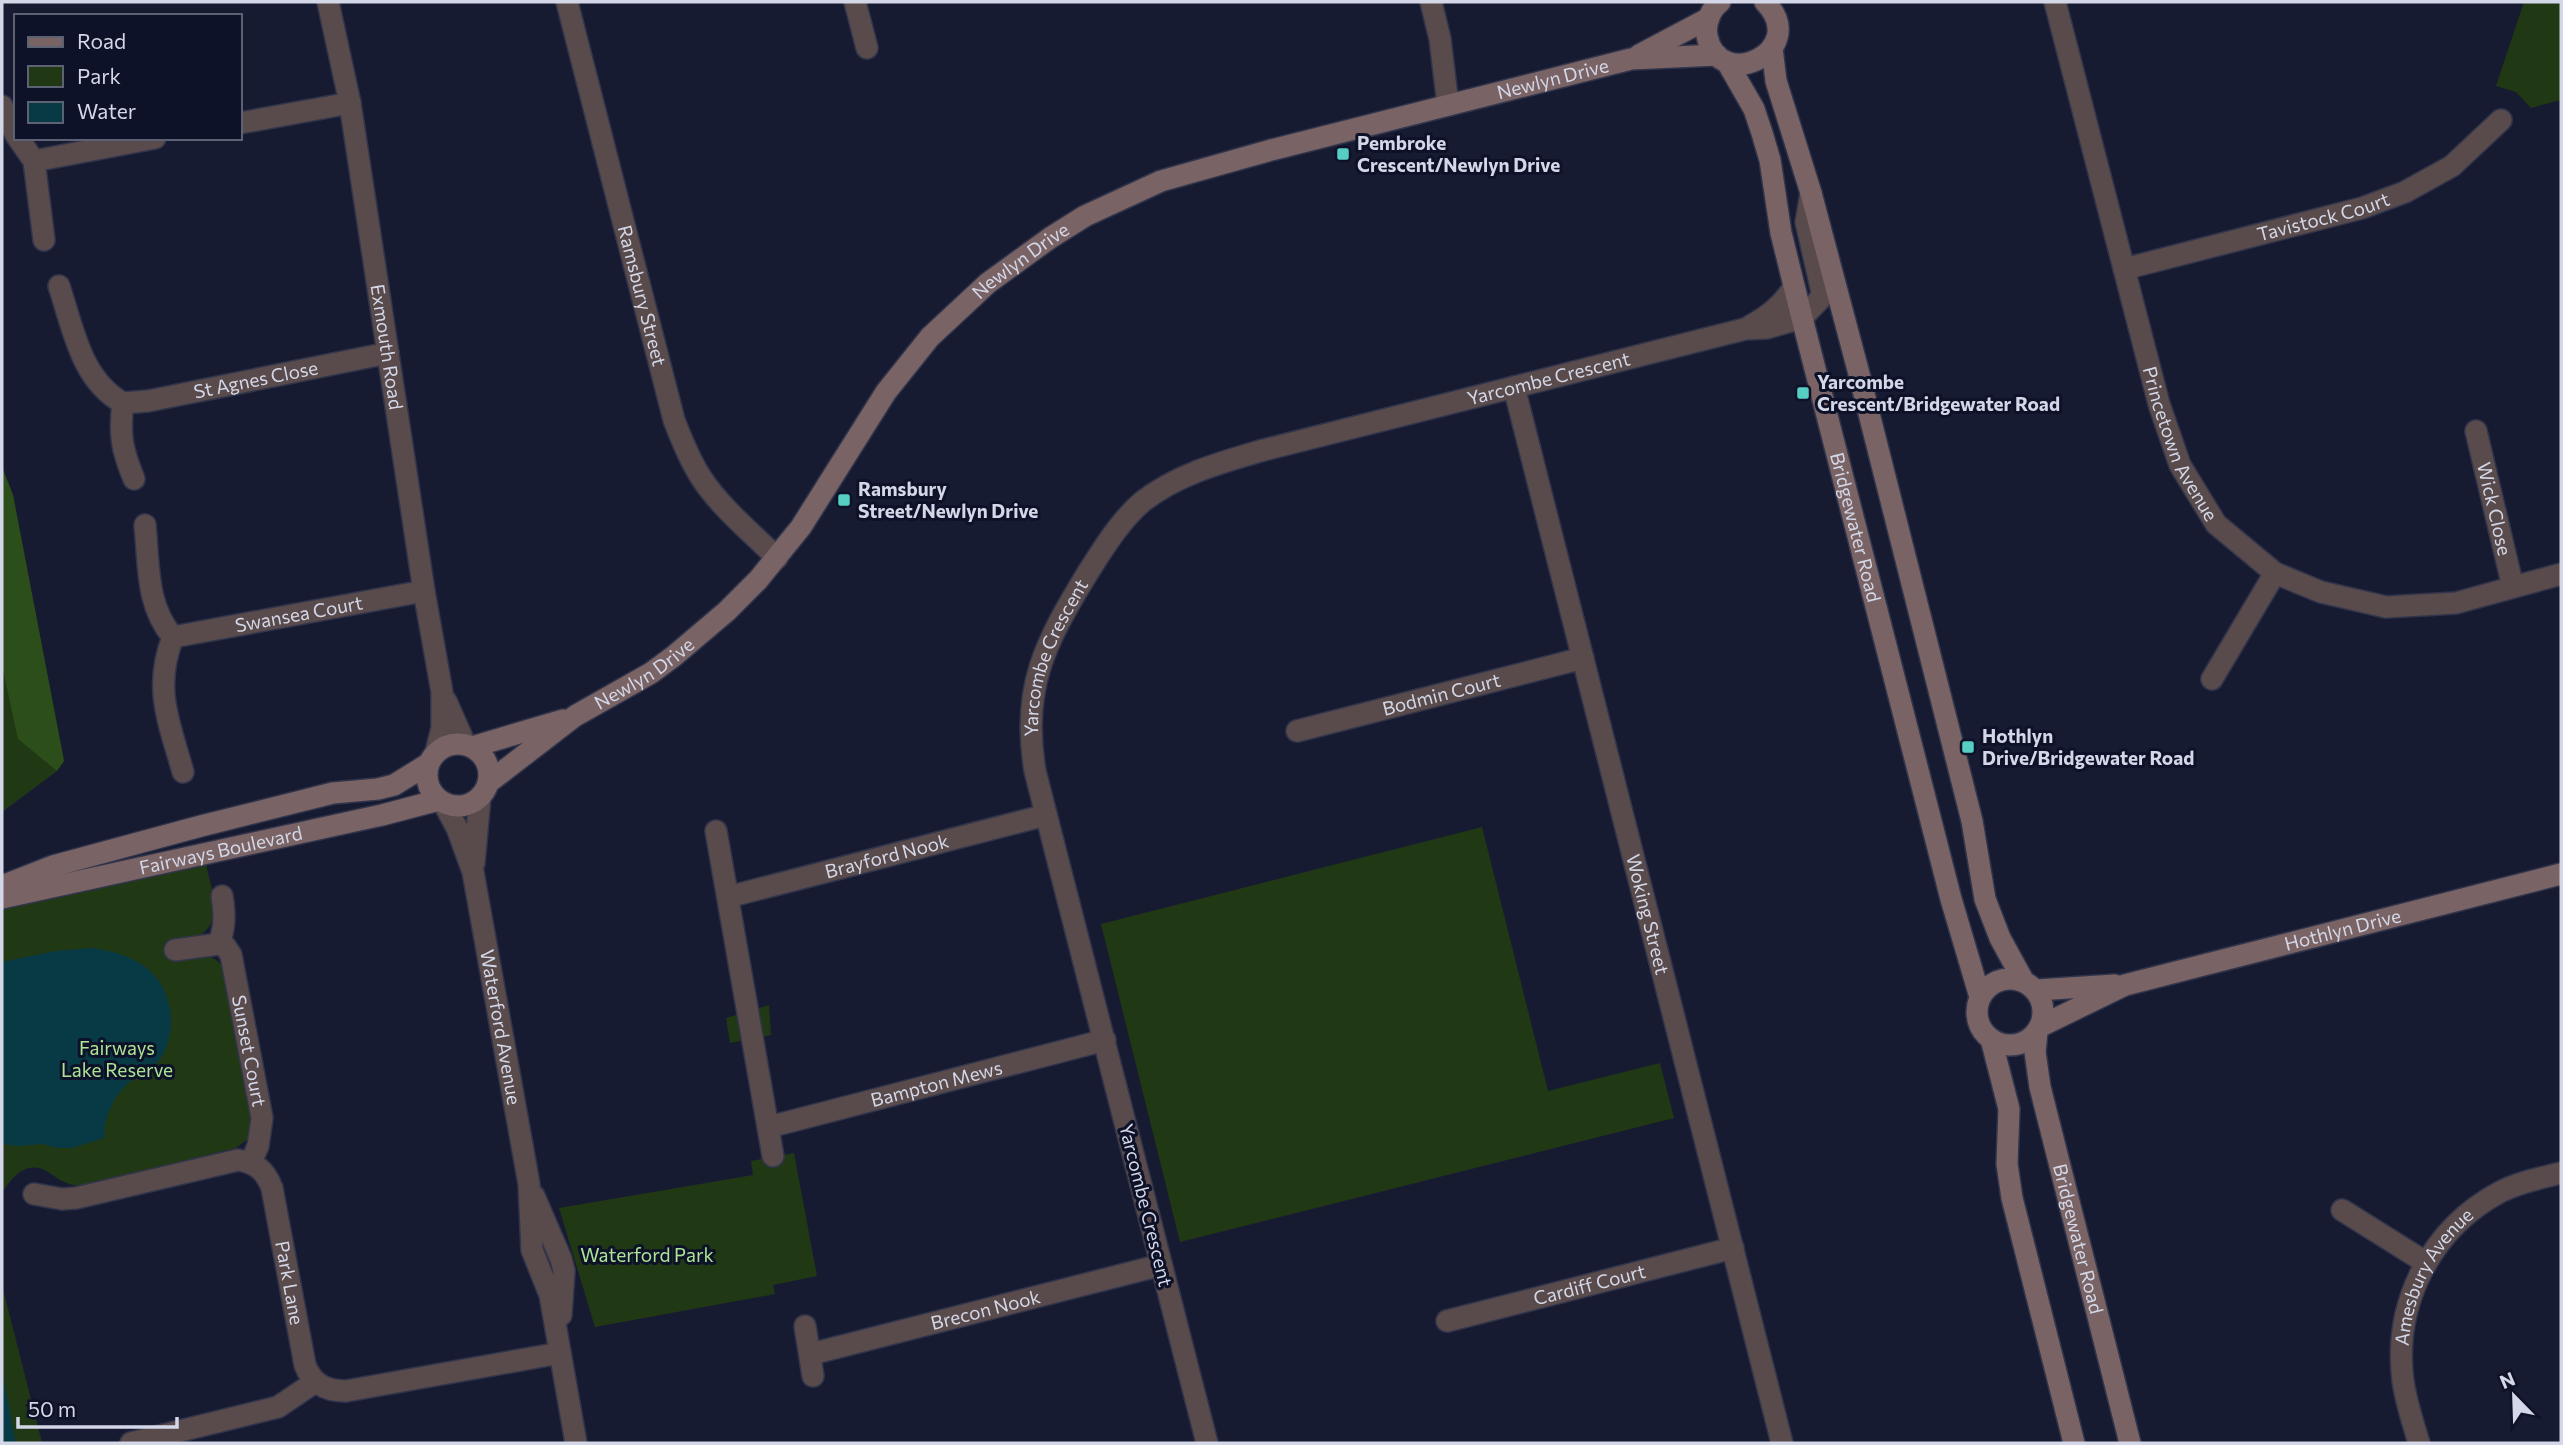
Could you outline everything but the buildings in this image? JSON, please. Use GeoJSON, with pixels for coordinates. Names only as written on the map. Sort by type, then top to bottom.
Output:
{"type":"FeatureCollection","features":[{"type":"Feature","properties":{"kind":"street","name":"Exmouth Road"},"geometry":{"type":"LineString","coordinates":[[328,2],[350,103],[424,591],[442,692],[442,728],[432,758]]}},
{"type":"Feature","properties":{"kind":"street","name":"Ramsbury Street"},"geometry":{"type":"LineString","coordinates":[[567,2],[674,420],[703,481],[718,500],[777,558]]}},
{"type":"Feature","properties":{"kind":"street"},"geometry":{"type":"LineString","coordinates":[[855,2],[867,48]]}},
{"type":"Feature","properties":{"kind":"street"},"geometry":{"type":"LineString","coordinates":[[1431,2],[1457,103]]}},
{"type":"Feature","properties":{"kind":"street"},"geometry":{"type":"LineString","coordinates":[[1765,2],[1776,18],[1778,28],[1772,48],[1776,81],[1811,193],[1976,835],[1985,899],[2000,938],[2030,985],[2044,1007],[2039,1029],[2020,1044],[2000,1043],[1991,1039],[1978,1020],[1980,997],[1993,983],[2013,978],[2030,985]]}},
{"type":"Feature","properties":{"kind":"street","name":"Princetown Avenue"},"geometry":{"type":"LineString","coordinates":[[2055,2],[2159,404],[2180,465],[2216,524],[2274,573],[2321,592],[2386,607],[2456,604],[2561,574]]}},
{"type":"Feature","properties":{"kind":"street","name":"Newlyn Drive"},"geometry":{"type":"LineString","coordinates":[[484,790],[575,716],[651,673],[727,611],[777,558],[823,495],[864,425],[907,363],[977,292],[1050,238],[1122,198],[1197,169],[1631,59],[1679,35],[1714,7]]}},
{"type":"Feature","properties":{"kind":"street","name":"Bridgewater Road"},"geometry":{"type":"LineString","coordinates":[[1714,7],[1707,35],[1743,85],[1770,160],[1781,233],[1794,287],[1944,873],[1980,997]]}},
{"type":"Feature","properties":{"kind":"street","name":"Newlyn Drive"},"geometry":{"type":"LineString","coordinates":[[1631,59],[1722,58],[1737,64],[1757,61],[1772,48]]}},
{"type":"Feature","properties":{"kind":"street"},"geometry":{"type":"LineString","coordinates":[[242,123],[350,103]]}},
{"type":"Feature","properties":{"kind":"street"},"geometry":{"type":"LineString","coordinates":[[2,106],[14,131]]}},
{"type":"Feature","properties":{"kind":"street","name":"Tavistock Court"},"geometry":{"type":"LineString","coordinates":[[2124,269],[2362,208],[2394,196],[2452,166],[2501,120]]}},
{"type":"Feature","properties":{"kind":"street"},"geometry":{"type":"LineString","coordinates":[[19,140],[34,160],[44,240]]}},
{"type":"Feature","properties":{"kind":"street"},"geometry":{"type":"LineString","coordinates":[[34,160],[144,140]]}},
{"type":"Feature","properties":{"kind":"street"},"geometry":{"type":"LineString","coordinates":[[1802,318],[1815,306],[1822,292],[1806,222],[1811,193]]}},
{"type":"Feature","properties":{"kind":"street"},"geometry":{"type":"LineString","coordinates":[[59,286],[90,372],[109,396],[123,403],[121,444],[134,479]]}},
{"type":"Feature","properties":{"kind":"street","name":"Yarcombe Crescent"},"geometry":{"type":"LineString","coordinates":[[1745,329],[1768,316],[1783,303],[1794,287]]}},
{"type":"Feature","properties":{"kind":"street","name":"Yarcombe Crescent"},"geometry":{"type":"LineString","coordinates":[[1207,1443],[1046,815],[1031,747],[1032,695],[1048,641],[1108,540],[1143,502],[1164,487],[1217,463],[1745,329],[1767,328],[1802,318]]}},
{"type":"Feature","properties":{"kind":"street","name":"St Agnes Close"},"geometry":{"type":"LineString","coordinates":[[123,403],[148,401],[388,354]]}},
{"type":"Feature","properties":{"kind":"street","name":"Woking Street"},"geometry":{"type":"LineString","coordinates":[[1514,387],[1782,1443]]}},
{"type":"Feature","properties":{"kind":"street","name":"Wick Close"},"geometry":{"type":"LineString","coordinates":[[2476,432],[2513,587]]}},
{"type":"Feature","properties":{"kind":"street"},"geometry":{"type":"LineString","coordinates":[[145,525],[152,600],[158,618],[173,637],[164,660],[163,687],[166,713],[183,772]]}},
{"type":"Feature","properties":{"kind":"street"},"geometry":{"type":"LineString","coordinates":[[2212,679],[2274,573]]}},
{"type":"Feature","properties":{"kind":"street","name":"Swansea Court"},"geometry":{"type":"LineString","coordinates":[[173,637],[424,591]]}},
{"type":"Feature","properties":{"kind":"street","name":"Bodmin Court"},"geometry":{"type":"LineString","coordinates":[[1297,731],[1583,658]]}},
{"type":"Feature","properties":{"kind":"street","name":"Exmouth Road"},"geometry":{"type":"LineString","coordinates":[[442,692],[468,746]]}},
{"type":"Feature","properties":{"kind":"street","name":"Newlyn Drive"},"geometry":{"type":"LineString","coordinates":[[468,746],[575,716]]}},
{"type":"Feature","properties":{"kind":"street"},"geometry":{"type":"LineString","coordinates":[[454,744],[468,746],[481,754],[486,762],[489,773],[484,790],[462,806],[441,801],[428,784],[432,758],[454,744]]}},
{"type":"Feature","properties":{"kind":"street","name":"Fairways Boulevard"},"geometry":{"type":"LineString","coordinates":[[2,886],[62,863],[201,826],[333,793],[394,785],[432,758]]}},
{"type":"Feature","properties":{"kind":"street","name":"Waterford Avenue"},"geometry":{"type":"LineString","coordinates":[[473,872],[484,790]]}},
{"type":"Feature","properties":{"kind":"street","name":"Fairways Boulevard"},"geometry":{"type":"LineString","coordinates":[[2,898],[441,801]]}},
{"type":"Feature","properties":{"kind":"street","name":"Waterford Avenue"},"geometry":{"type":"LineString","coordinates":[[441,801],[457,828],[473,872],[529,1184],[532,1250],[550,1295],[576,1443]]}},
{"type":"Feature","properties":{"kind":"street","name":"Brayford Nook"},"geometry":{"type":"LineString","coordinates":[[728,897],[1046,815]]}},
{"type":"Feature","properties":{"kind":"street"},"geometry":{"type":"LineString","coordinates":[[716,831],[773,1156]]}},
{"type":"Feature","properties":{"kind":"street","name":"Hothlyn Drive"},"geometry":{"type":"LineString","coordinates":[[2039,1029],[2125,985],[2561,874]]}},
{"type":"Feature","properties":{"kind":"street"},"geometry":{"type":"LineString","coordinates":[[175,950],[219,944],[226,916],[222,896]]}},
{"type":"Feature","properties":{"kind":"street","name":"Sunset Court"},"geometry":{"type":"LineString","coordinates":[[219,944],[225,946],[234,964],[260,1105],[261,1131],[251,1162]]}},
{"type":"Feature","properties":{"kind":"street","name":"Hothlyn Drive"},"geometry":{"type":"LineString","coordinates":[[2030,985],[2125,985]]}},
{"type":"Feature","properties":{"kind":"street","name":"Bridgewater Road"},"geometry":{"type":"LineString","coordinates":[[2039,1029],[2035,1052],[2040,1087],[2130,1443]]}},
{"type":"Feature","properties":{"kind":"street"},"geometry":{"type":"LineString","coordinates":[[1991,1039],[2008,1109],[2007,1164],[2012,1198],[2074,1443]]}},
{"type":"Feature","properties":{"kind":"street","name":"Bampton Mews"},"geometry":{"type":"LineString","coordinates":[[769,1126],[1105,1040]]}},
{"type":"Feature","properties":{"kind":"street"},"geometry":{"type":"LineString","coordinates":[[34,1194],[62,1199],[76,1198],[226,1161],[251,1162]]}},
{"type":"Feature","properties":{"kind":"street","name":"Park Lane"},"geometry":{"type":"LineString","coordinates":[[251,1162],[268,1177],[272,1188],[302,1353],[308,1375],[315,1382]]}},
{"type":"Feature","properties":{"kind":"street","name":"Amesbury Avenue"},"geometry":{"type":"LineString","coordinates":[[2419,1443],[2403,1381],[2402,1349],[2408,1303],[2426,1262],[2446,1234],[2469,1212],[2501,1191],[2561,1173]]}},
{"type":"Feature","properties":{"kind":"street"},"geometry":{"type":"LineString","coordinates":[[2342,1210],[2426,1262]]}},
{"type":"Feature","properties":{"kind":"street","name":"Cardiff Court"},"geometry":{"type":"LineString","coordinates":[[1447,1321],[1732,1248]]}},
{"type":"Feature","properties":{"kind":"street","name":"Brecon Nook"},"geometry":{"type":"LineString","coordinates":[[811,1354],[1161,1265]]}},
{"type":"Feature","properties":{"kind":"street"},"geometry":{"type":"LineString","coordinates":[[805,1326],[813,1376]]}},
{"type":"Feature","properties":{"kind":"street"},"geometry":{"type":"LineString","coordinates":[[131,1443],[278,1407],[315,1382],[334,1391],[346,1391],[559,1344]]}},
{"type":"Feature","properties":{"kind":"green space"},"geometry":{"type":"Polygon","coordinates":[[[2524,2],[2561,2],[2561,100],[2531,108],[2516,92],[2496,86],[2524,2]]]}},
{"type":"Feature","properties":{"kind":"green space"},"geometry":{"type":"Polygon","coordinates":[[[2,467],[13,495],[64,761],[57,771],[2,812],[2,467]]]}},
{"type":"Feature","properties":{"kind":"green space"},"geometry":{"type":"Polygon","coordinates":[[[2,467],[13,495],[64,761],[57,771],[18,739],[2,665],[2,467]]]}},
{"type":"Feature","properties":{"kind":"green space"},"geometry":{"type":"Polygon","coordinates":[[[1482,827],[1548,1091],[1660,1063],[1674,1118],[1180,1242],[1101,924],[1482,827]]]}},
{"type":"Feature","properties":{"kind":"green space","name":"Fairways Lake Reserve"},"geometry":{"type":"Polygon","coordinates":[[[206,864],[214,914],[206,931],[197,937],[202,955],[216,960],[226,972],[253,1122],[249,1138],[236,1148],[90,1184],[73,1185],[40,1169],[27,1169],[15,1176],[2,1193],[2,909],[206,864]]]}},
{"type":"Feature","properties":{"kind":"green space"},"geometry":{"type":"Polygon","coordinates":[[[769,1005],[771,1035],[730,1043],[726,1018],[769,1005]]]}},
{"type":"Feature","properties":{"kind":"green space","name":"Waterford Park"},"geometry":{"type":"Polygon","coordinates":[[[794,1153],[817,1276],[773,1285],[775,1294],[595,1327],[559,1208],[753,1175],[751,1161],[794,1153]]]}},
{"type":"Feature","properties":{"kind":"green space"},"geometry":{"type":"Polygon","coordinates":[[[2,1285],[42,1443],[2,1443],[2,1285]]]}},
{"type":"Feature","properties":{"kind":"water"},"geometry":{"type":"Polygon","coordinates":[[[93,948],[138,962],[154,975],[167,996],[170,1009],[170,1035],[166,1047],[156,1064],[131,1081],[118,1094],[109,1110],[104,1138],[72,1148],[42,1144],[2,1144],[2,962],[55,951],[93,948]]]}},
{"type":"Feature","properties":{"kind":"water"},"geometry":{"type":"Polygon","coordinates":[[[2,1371],[16,1443],[2,1443],[2,1371]]]}},
{"type":"Feature","properties":{"kind":"place","name":"Pembroke Crescent/Newlyn Drive"},"geometry":{"type":"Point","coordinates":[1343,154]}},
{"type":"Feature","properties":{"kind":"place","name":"Yarcombe Crescent/Bridgewater Road"},"geometry":{"type":"Point","coordinates":[1803,393]}},
{"type":"Feature","properties":{"kind":"place","name":"Ramsbury Street/Newlyn Drive"},"geometry":{"type":"Point","coordinates":[844,500]}},
{"type":"Feature","properties":{"kind":"place","name":"Hothlyn Drive/Bridgewater Road"},"geometry":{"type":"Point","coordinates":[1968,747]}}]}
